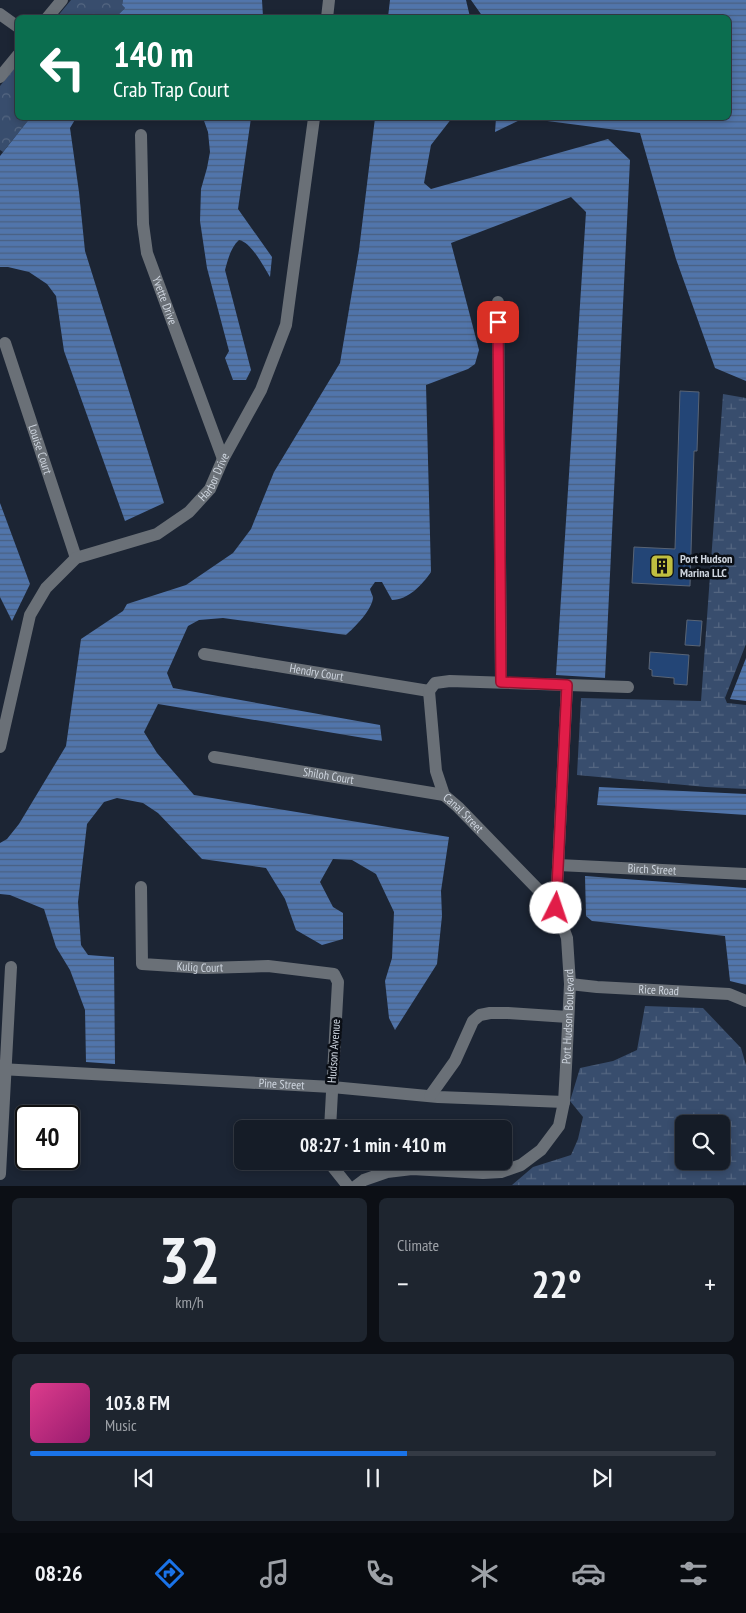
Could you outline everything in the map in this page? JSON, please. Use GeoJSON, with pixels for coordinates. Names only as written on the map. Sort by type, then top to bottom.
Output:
{"type":"FeatureCollection","features":[{"type":"Feature","properties":{"kind":"street"},"geometry":{"type":"LineString","coordinates":[[50,15],[62,0]]}},
{"type":"Feature","properties":{"kind":"street"},"geometry":{"type":"LineString","coordinates":[[327,15],[329,0]]}},
{"type":"Feature","properties":{"kind":"street"},"geometry":{"type":"LineString","coordinates":[[0,14],[15,25]]}},
{"type":"Feature","properties":{"kind":"street"},"geometry":{"type":"LineString","coordinates":[[0,77],[15,59]]}},
{"type":"Feature","properties":{"kind":"street","name":"Harbor Drive"},"geometry":{"type":"LineString","coordinates":[[0,747],[2,721],[30,615],[46,588],[76,558],[157,534],[189,512],[210,489],[223,459],[261,390],[286,325],[314,120]]}},
{"type":"Feature","properties":{"kind":"street","name":"Yvette Drive"},"geometry":{"type":"LineString","coordinates":[[141,135],[143,224],[147,253],[223,459]]}},
{"type":"Feature","properties":{"kind":"street"},"geometry":{"type":"LineString","coordinates":[[498,302],[501,682]]}},
{"type":"Feature","properties":{"kind":"street","name":"Louise Court"},"geometry":{"type":"LineString","coordinates":[[5,343],[76,558]]}},
{"type":"Feature","properties":{"kind":"street","name":"Hendry Court"},"geometry":{"type":"LineString","coordinates":[[204,654],[429,691]]}},
{"type":"Feature","properties":{"kind":"street"},"geometry":{"type":"LineString","coordinates":[[429,691],[435,683],[450,681],[628,687]]}},
{"type":"Feature","properties":{"kind":"street","name":"Port Hudson Boulevard"},"geometry":{"type":"LineString","coordinates":[[356,1186],[364,1180],[387,1172],[412,1169],[483,1173],[501,1172],[521,1165],[541,1150],[558,1126],[564,1102],[570,984],[567,938],[556,908],[567,685]]}},
{"type":"Feature","properties":{"kind":"street","name":"Canal Street"},"geometry":{"type":"LineString","coordinates":[[429,691],[436,771],[444,795],[458,806],[556,908]]}},
{"type":"Feature","properties":{"kind":"street","name":"Shiloh Court"},"geometry":{"type":"LineString","coordinates":[[214,757],[444,795]]}},
{"type":"Feature","properties":{"kind":"street","name":"Birch Street"},"geometry":{"type":"LineString","coordinates":[[558,865],[746,874]]}},
{"type":"Feature","properties":{"kind":"street","name":"Kulig Court"},"geometry":{"type":"LineString","coordinates":[[142,887],[142,964],[205,968],[268,966],[334,974]]}},
{"type":"Feature","properties":{"kind":"street"},"geometry":{"type":"LineString","coordinates":[[0,1174],[3,1069],[11,967]]}},
{"type":"Feature","properties":{"kind":"street","name":"Hudson Avenue"},"geometry":{"type":"LineString","coordinates":[[330,1120],[338,982],[334,974]]}},
{"type":"Feature","properties":{"kind":"street","name":"Rice Road"},"geometry":{"type":"LineString","coordinates":[[570,984],[730,994],[746,1001]]}},
{"type":"Feature","properties":{"kind":"street"},"geometry":{"type":"LineString","coordinates":[[430,1096],[455,1061],[473,1020],[480,1015],[508,1013],[568,1017]]}},
{"type":"Feature","properties":{"kind":"street","name":"Pine Street"},"geometry":{"type":"LineString","coordinates":[[3,1069],[332,1087],[430,1096],[564,1102]]}},
{"type":"Feature","properties":{"kind":"street"},"geometry":{"type":"LineString","coordinates":[[335,1170],[348,1186]]}},
{"type":"Feature","properties":{"kind":"green space"},"geometry":{"type":"Polygon","coordinates":[[[71,0],[123,0],[122,5],[125,8],[118,15],[58,15],[71,0]]]}},
{"type":"Feature","properties":{"kind":"green space"},"geometry":{"type":"Polygon","coordinates":[[[15,67],[15,120],[28,120],[3,152],[0,150],[0,86],[15,67]]]}},
{"type":"Feature","properties":{"kind":"green space"},"geometry":{"type":"Polygon","coordinates":[[[723,394],[746,398],[746,644],[725,698],[727,703],[746,705],[746,789],[577,775],[581,698],[701,701],[723,394]]]}},
{"type":"Feature","properties":{"kind":"green space"},"geometry":{"type":"Polygon","coordinates":[[[645,1006],[703,1008],[741,1048],[746,1065],[746,1185],[512,1185],[533,1167],[571,1155],[578,1139],[583,1117],[570,1101],[580,1068],[613,1061],[637,1050],[645,1006]]]}},
{"type":"Feature","properties":{"kind":"shaded area"},"geometry":{"type":"Polygon","coordinates":[[[123,0],[262,0],[263,15],[118,15],[125,8],[122,5],[123,0]]]}},
{"type":"Feature","properties":{"kind":"shaded area"},"geometry":{"type":"Polygon","coordinates":[[[390,0],[466,0],[470,15],[388,15],[390,0]]]}},
{"type":"Feature","properties":{"kind":"shaded area"},"geometry":{"type":"Polygon","coordinates":[[[471,0],[746,0],[746,381],[715,368],[676,259],[640,133],[539,120],[731,120],[731,15],[482,15],[471,0]]]}},
{"type":"Feature","properties":{"kind":"shaded area"},"geometry":{"type":"Polygon","coordinates":[[[28,120],[75,120],[70,128],[85,251],[164,503],[125,521],[64,351],[56,296],[47,284],[29,272],[0,267],[0,156],[28,120]]]}},
{"type":"Feature","properties":{"kind":"shaded area"},"geometry":{"type":"Polygon","coordinates":[[[204,120],[251,120],[238,209],[272,257],[270,277],[261,261],[248,245],[239,240],[232,250],[225,270],[251,370],[246,380],[233,380],[225,358],[229,351],[207,268],[200,221],[201,189],[210,152],[208,132],[204,120]]]}},
{"type":"Feature","properties":{"kind":"shaded area"},"geometry":{"type":"Polygon","coordinates":[[[375,120],[450,120],[431,145],[424,183],[431,189],[608,139],[630,160],[605,678],[556,675],[586,212],[571,197],[451,243],[479,350],[475,364],[468,369],[426,385],[431,572],[423,582],[409,595],[392,600],[382,582],[375,582],[370,589],[373,597],[370,607],[354,628],[346,635],[223,618],[199,620],[188,626],[167,673],[173,688],[380,725],[382,741],[158,704],[144,732],[157,753],[194,795],[449,837],[441,891],[442,916],[437,964],[395,1030],[389,1018],[385,981],[392,958],[394,912],[376,874],[352,860],[333,859],[320,882],[333,907],[343,913],[343,939],[322,945],[296,930],[285,899],[266,868],[202,859],[158,813],[143,803],[117,798],[104,802],[87,824],[78,902],[81,945],[88,955],[114,957],[115,1064],[86,1062],[85,1010],[70,970],[56,947],[44,909],[10,895],[0,894],[0,843],[7,839],[19,824],[66,746],[81,639],[123,611],[127,604],[186,585],[233,553],[251,529],[274,472],[340,363],[359,250],[375,120]]]}},
{"type":"Feature","properties":{"kind":"shaded area"},"geometry":{"type":"Polygon","coordinates":[[[496,120],[520,120],[495,132],[496,120]]]}},
{"type":"Feature","properties":{"kind":"shaded area"},"geometry":{"type":"Polygon","coordinates":[[[0,503],[30,584],[12,621],[0,597],[0,503]]]}},
{"type":"Feature","properties":{"kind":"shaded area"},"geometry":{"type":"Polygon","coordinates":[[[746,658],[746,701],[730,699],[746,658]]]}},
{"type":"Feature","properties":{"kind":"shaded area"},"geometry":{"type":"Polygon","coordinates":[[[599,787],[746,794],[746,815],[597,805],[599,787]]]}},
{"type":"Feature","properties":{"kind":"shaded area"},"geometry":{"type":"Polygon","coordinates":[[[585,876],[746,888],[746,985],[730,981],[725,936],[592,921],[586,916],[585,876]]]}},
{"type":"Feature","properties":{"kind":"building"},"geometry":{"type":"Polygon","coordinates":[[[680,391],[699,392],[697,451],[694,451],[690,586],[632,583],[634,547],[675,549],[680,391]]]}},
{"type":"Feature","properties":{"kind":"building"},"geometry":{"type":"Polygon","coordinates":[[[687,620],[702,621],[700,646],[685,645],[687,620]]]}},
{"type":"Feature","properties":{"kind":"building"},"geometry":{"type":"Polygon","coordinates":[[[650,652],[689,655],[687,685],[674,684],[674,678],[652,676],[652,670],[649,669],[650,652]]]}},
{"type":"Feature","properties":{"kind":"place","name":"Port Hudson Marina LLC"},"geometry":{"type":"Point","coordinates":[662,566]}},
{"type":"Feature","properties":{"kind":"route"},"geometry":{"type":"LineString","coordinates":[[498,322],[501,682],[567,685],[556,908]]}}]}
